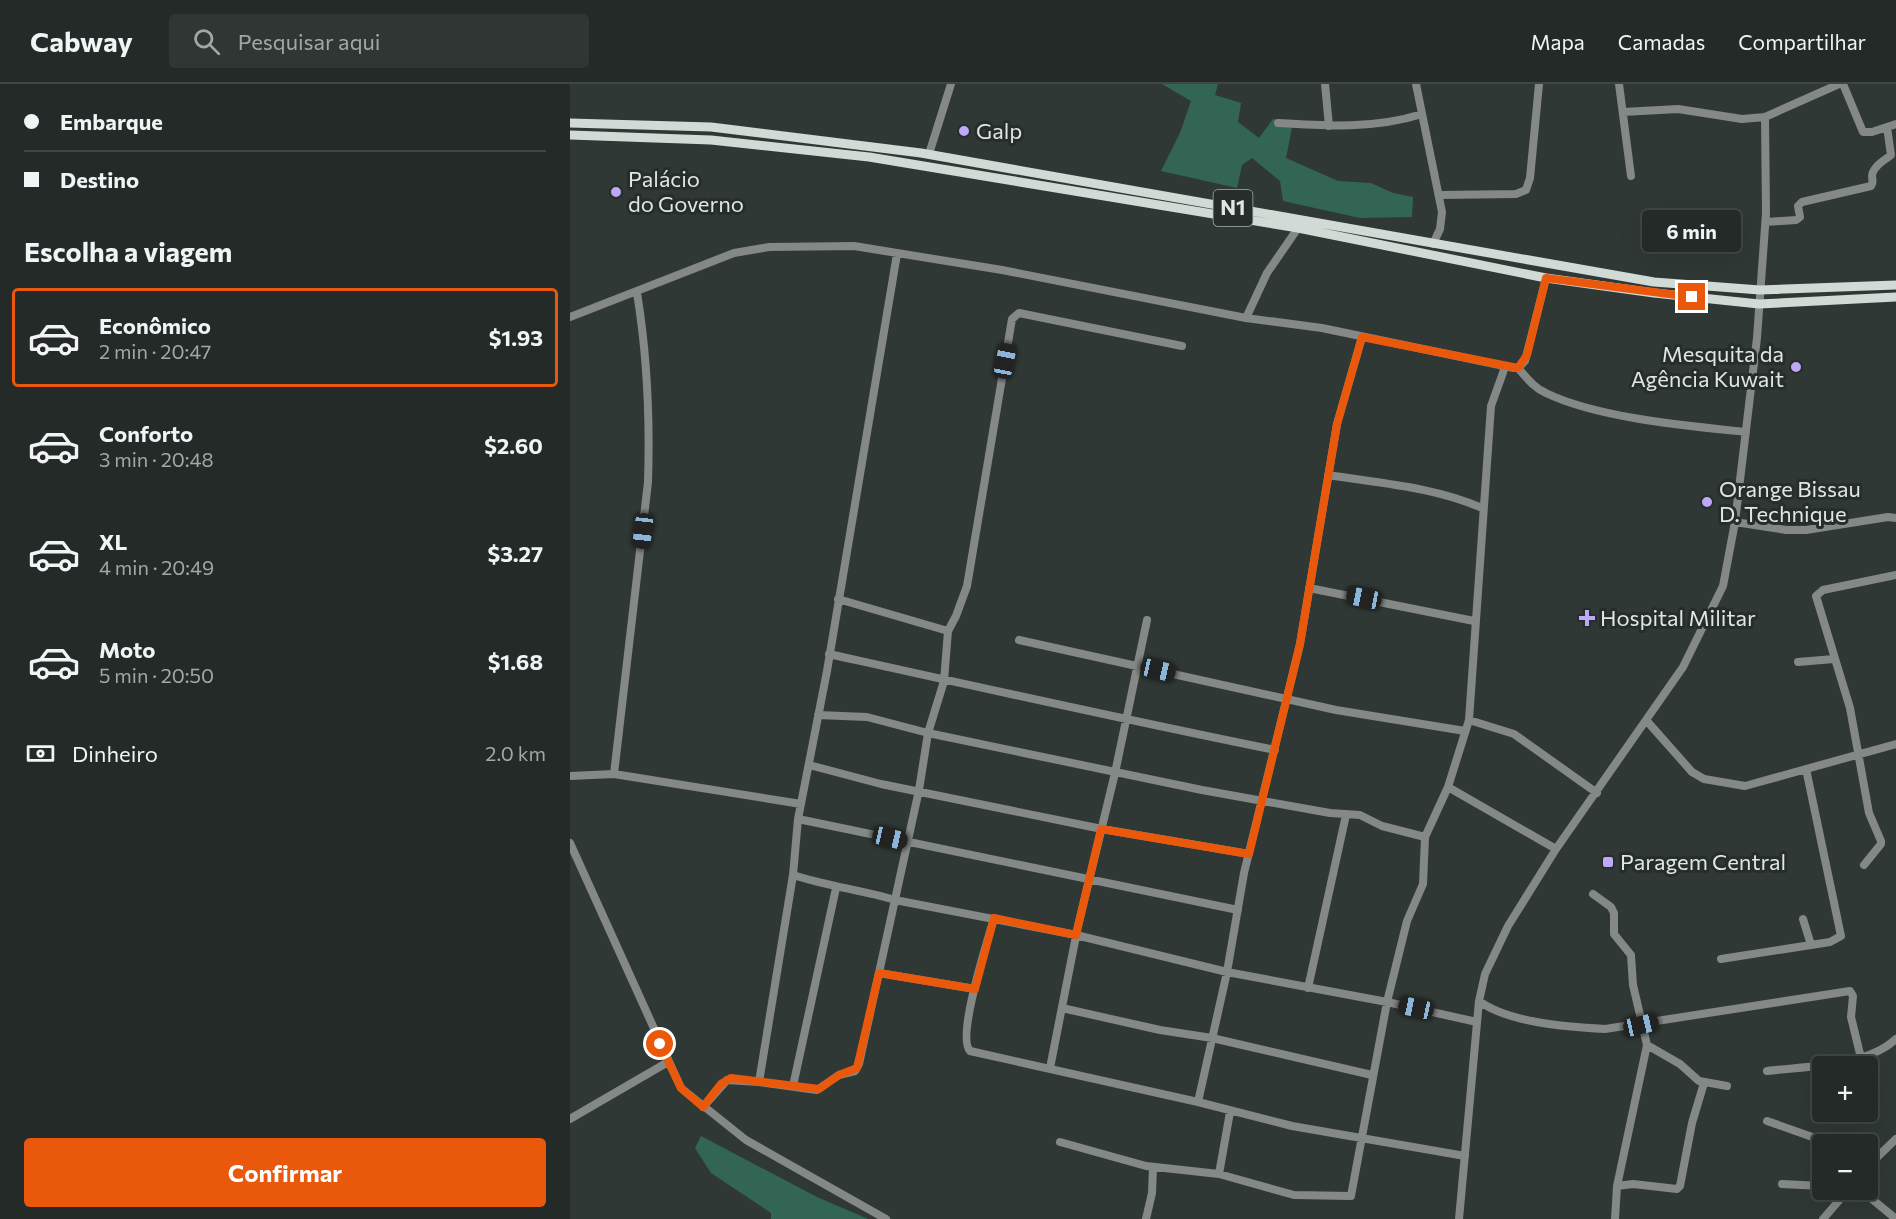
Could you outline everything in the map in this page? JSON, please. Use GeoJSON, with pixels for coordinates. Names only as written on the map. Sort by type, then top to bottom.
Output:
{"type":"FeatureCollection","features":[{"type":"Feature","properties":{"kind":"main road","name":"N1"},"geometry":{"type":"LineString","coordinates":[[570,123],[711,127],[929,154],[1654,282],[1761,290],[1896,285]]}},
{"type":"Feature","properties":{"kind":"main road","name":"N1"},"geometry":{"type":"LineString","coordinates":[[570,135],[711,140],[807,149],[921,165],[1298,228],[1546,278],[1759,304],[1896,297]]}},
{"type":"Feature","properties":{"kind":"street"},"geometry":{"type":"LineString","coordinates":[[929,154],[951,84]]}},
{"type":"Feature","properties":{"kind":"street"},"geometry":{"type":"LineString","coordinates":[[1325,84],[1329,126]]}},
{"type":"Feature","properties":{"kind":"street"},"geometry":{"type":"LineString","coordinates":[[1416,84],[1440,195],[1442,221],[1433,244]]}},
{"type":"Feature","properties":{"kind":"street"},"geometry":{"type":"LineString","coordinates":[[1440,195],[1516,194],[1526,190],[1530,178],[1539,84]]}},
{"type":"Feature","properties":{"kind":"street"},"geometry":{"type":"LineString","coordinates":[[1619,84],[1631,176]]}},
{"type":"Feature","properties":{"kind":"street"},"geometry":{"type":"LineString","coordinates":[[1623,112],[1678,109],[1742,119],[1765,117],[1839,84]]}},
{"type":"Feature","properties":{"kind":"street"},"geometry":{"type":"LineString","coordinates":[[1844,84],[1863,132],[1872,132],[1896,124]]}},
{"type":"Feature","properties":{"kind":"street"},"geometry":{"type":"LineString","coordinates":[[1278,123],[1329,126],[1389,122],[1422,114]]}},
{"type":"Feature","properties":{"kind":"street"},"geometry":{"type":"LineString","coordinates":[[1459,1219],[1479,1001],[1485,974],[1508,926],[1556,849],[1683,667],[1718,601],[1726,575],[1746,432],[1761,290],[1766,222],[1765,117]]}},
{"type":"Feature","properties":{"kind":"street"},"geometry":{"type":"LineString","coordinates":[[1766,222],[1796,220],[1800,217],[1798,207],[1802,202],[1871,186],[1874,182],[1872,173],[1877,164],[1891,154],[1887,128]]}},
{"type":"Feature","properties":{"kind":"street"},"geometry":{"type":"LineString","coordinates":[[1246,318],[1267,273],[1298,228]]}},
{"type":"Feature","properties":{"kind":"street"},"geometry":{"type":"LineString","coordinates":[[570,317],[637,293],[717,258],[752,249],[854,246],[1002,270],[1246,318],[1322,328],[1411,345],[1518,368],[1545,393],[1581,404],[1645,419],[1746,432]]}},
{"type":"Feature","properties":{"kind":"street"},"geometry":{"type":"LineString","coordinates":[[759,1082],[793,875],[798,819],[829,654],[897,254]]}},
{"type":"Feature","properties":{"kind":"street"},"geometry":{"type":"LineString","coordinates":[[1518,368],[1527,355],[1546,278]]}},
{"type":"Feature","properties":{"kind":"street"},"geometry":{"type":"LineString","coordinates":[[614,774],[648,482],[642,330],[637,293]]}},
{"type":"Feature","properties":{"kind":"street"},"geometry":{"type":"LineString","coordinates":[[703,1107],[727,1080],[819,1089],[839,1075],[857,1068],[908,843],[928,734],[944,681],[948,631],[967,586],[1012,319],[1019,313],[1182,346]]}},
{"type":"Feature","properties":{"kind":"street"},"geometry":{"type":"LineString","coordinates":[[1198,1102],[1227,972],[1249,854],[1275,750],[1309,588],[1337,424],[1362,337]]}},
{"type":"Feature","properties":{"kind":"street"},"geometry":{"type":"LineString","coordinates":[[1060,1142],[1153,1167],[1219,1174],[1294,1195],[1347,1197],[1353,1190],[1372,1075],[1388,1002],[1407,921],[1423,884],[1425,837],[1448,787],[1469,720],[1474,621],[1491,406],[1505,367]]}},
{"type":"Feature","properties":{"kind":"street"},"geometry":{"type":"LineString","coordinates":[[1328,475],[1407,488],[1466,501],[1482,508]]}},
{"type":"Feature","properties":{"kind":"street"},"geometry":{"type":"LineString","coordinates":[[1734,522],[1786,530],[1806,530],[1888,517],[1896,518]]}},
{"type":"Feature","properties":{"kind":"street"},"geometry":{"type":"LineString","coordinates":[[1864,866],[1881,844],[1869,813],[1860,753],[1817,602],[1818,593],[1896,575]]}},
{"type":"Feature","properties":{"kind":"street"},"geometry":{"type":"LineString","coordinates":[[1309,588],[1474,621]]}},
{"type":"Feature","properties":{"kind":"street"},"geometry":{"type":"LineString","coordinates":[[838,599],[948,631]]}},
{"type":"Feature","properties":{"kind":"street"},"geometry":{"type":"LineString","coordinates":[[1050,1068],[1076,935],[1115,773],[1147,620]]}},
{"type":"Feature","properties":{"kind":"street"},"geometry":{"type":"LineString","coordinates":[[1019,640],[1359,714],[1465,731]]}},
{"type":"Feature","properties":{"kind":"street"},"geometry":{"type":"LineString","coordinates":[[829,654],[944,681],[1056,702],[1125,720],[1275,750]]}},
{"type":"Feature","properties":{"kind":"street"},"geometry":{"type":"LineString","coordinates":[[1798,662],[1834,659]]}},
{"type":"Feature","properties":{"kind":"street"},"geometry":{"type":"LineString","coordinates":[[818,716],[867,717],[928,734],[1115,773],[1263,802],[1365,816],[1382,826],[1425,837]]}},
{"type":"Feature","properties":{"kind":"street"},"geometry":{"type":"LineString","coordinates":[[1469,720],[1514,734],[1597,793]]}},
{"type":"Feature","properties":{"kind":"street"},"geometry":{"type":"LineString","coordinates":[[1646,720],[1681,761],[1704,779],[1745,786],[1896,744]]}},
{"type":"Feature","properties":{"kind":"street"},"geometry":{"type":"LineString","coordinates":[[809,765],[1101,829],[1249,854]]}},
{"type":"Feature","properties":{"kind":"street"},"geometry":{"type":"LineString","coordinates":[[1720,959],[1830,942],[1841,936],[1806,769]]}},
{"type":"Feature","properties":{"kind":"street"},"geometry":{"type":"LineString","coordinates":[[570,776],[614,774],[801,804]]}},
{"type":"Feature","properties":{"kind":"street"},"geometry":{"type":"LineString","coordinates":[[1448,787],[1556,849]]}},
{"type":"Feature","properties":{"kind":"street"},"geometry":{"type":"LineString","coordinates":[[1308,988],[1346,814]]}},
{"type":"Feature","properties":{"kind":"street"},"geometry":{"type":"LineString","coordinates":[[798,819],[1238,910]]}},
{"type":"Feature","properties":{"kind":"street"},"geometry":{"type":"LineString","coordinates":[[570,843],[681,1088],[746,1140],[886,1219]]}},
{"type":"Feature","properties":{"kind":"street"},"geometry":{"type":"LineString","coordinates":[[793,875],[836,888],[867,892],[895,900],[1076,935],[1227,972],[1388,1002],[1477,1022]]}},
{"type":"Feature","properties":{"kind":"street"},"geometry":{"type":"LineString","coordinates":[[793,1086],[836,888]]}},
{"type":"Feature","properties":{"kind":"street"},"geometry":{"type":"LineString","coordinates":[[1593,894],[1611,907],[1614,913],[1614,934],[1631,955],[1641,1025],[1647,1045],[1617,1186],[1615,1219]]}},
{"type":"Feature","properties":{"kind":"street"},"geometry":{"type":"LineString","coordinates":[[994,918],[975,989],[966,1036],[967,1049],[976,1053],[1198,1102],[1292,1126],[1465,1156]]}},
{"type":"Feature","properties":{"kind":"street"},"geometry":{"type":"LineString","coordinates":[[1803,919],[1810,945]]}},
{"type":"Feature","properties":{"kind":"street"},"geometry":{"type":"LineString","coordinates":[[879,973],[975,989]]}},
{"type":"Feature","properties":{"kind":"street"},"geometry":{"type":"LineString","coordinates":[[1479,1001],[1496,1012],[1572,1027],[1605,1029],[1850,991],[1853,996],[1851,1017],[1861,1056]]}},
{"type":"Feature","properties":{"kind":"street"},"geometry":{"type":"LineString","coordinates":[[1062,1008],[1160,1030],[1212,1038],[1372,1075]]}},
{"type":"Feature","properties":{"kind":"street"},"geometry":{"type":"LineString","coordinates":[[1868,1056],[1882,1051],[1896,1039]]}},
{"type":"Feature","properties":{"kind":"street"},"geometry":{"type":"LineString","coordinates":[[1647,1045],[1668,1056],[1704,1083],[1727,1086]]}},
{"type":"Feature","properties":{"kind":"street"},"geometry":{"type":"LineString","coordinates":[[570,1119],[668,1062]]}},
{"type":"Feature","properties":{"kind":"street"},"geometry":{"type":"LineString","coordinates":[[1767,1071],[1812,1065]]}},
{"type":"Feature","properties":{"kind":"street"},"geometry":{"type":"LineString","coordinates":[[1617,1186],[1633,1184],[1677,1189],[1680,1186],[1692,1123],[1704,1083]]}},
{"type":"Feature","properties":{"kind":"street"},"geometry":{"type":"LineString","coordinates":[[1219,1174],[1230,1112]]}},
{"type":"Feature","properties":{"kind":"street"},"geometry":{"type":"LineString","coordinates":[[1767,1121],[1812,1137]]}},
{"type":"Feature","properties":{"kind":"street"},"geometry":{"type":"LineString","coordinates":[[1878,1155],[1896,1140]]}},
{"type":"Feature","properties":{"kind":"street"},"geometry":{"type":"LineString","coordinates":[[1146,1219],[1152,1192],[1153,1167]]}},
{"type":"Feature","properties":{"kind":"street"},"geometry":{"type":"LineString","coordinates":[[1782,1185],[1812,1186]]}},
{"type":"Feature","properties":{"kind":"street"},"geometry":{"type":"LineString","coordinates":[[1823,1219],[1839,1200]]}},
{"type":"Feature","properties":{"kind":"street"},"geometry":{"type":"LineString","coordinates":[[1873,1200],[1896,1219]]}},
{"type":"Feature","properties":{"kind":"green space"},"geometry":{"type":"Polygon","coordinates":[[[1162,84],[1218,84],[1215,95],[1241,103],[1238,122],[1259,138],[1273,119],[1293,122],[1286,158],[1338,181],[1371,183],[1393,193],[1413,197],[1412,217],[1360,218],[1283,201],[1280,181],[1252,158],[1242,165],[1237,188],[1161,171],[1180,133],[1191,101],[1162,84]]]}},
{"type":"Feature","properties":{"kind":"green space"},"geometry":{"type":"Polygon","coordinates":[[[701,1136],[817,1197],[868,1219],[771,1219],[771,1213],[711,1173],[695,1148],[701,1136]]]}},
{"type":"Feature","properties":{"kind":"place","name":"Galp"},"geometry":{"type":"Point","coordinates":[964,131]}},
{"type":"Feature","properties":{"kind":"place","name":"Palácio do Governo"},"geometry":{"type":"Point","coordinates":[616,192]}},
{"type":"Feature","properties":{"kind":"place","name":"Mesquita da Agência Kuwait"},"geometry":{"type":"Point","coordinates":[1796,367]}},
{"type":"Feature","properties":{"kind":"place","name":"Orange Bissau D. Technique"},"geometry":{"type":"Point","coordinates":[1707,502]}},
{"type":"Feature","properties":{"kind":"place","name":"Hospital Militar"},"geometry":{"type":"Point","coordinates":[1587,618]}},
{"type":"Feature","properties":{"kind":"place","name":"Paragem Central"},"geometry":{"type":"Point","coordinates":[1608,862]}},
{"type":"Feature","properties":{"kind":"route"},"geometry":{"type":"LineString","coordinates":[[660,1044],[681,1088],[703,1107],[721,1084],[731,1078],[817,1090],[839,1075],[852,1072],[857,1068],[879,973],[975,989],[994,918],[1076,935],[1101,829],[1249,854],[1300,644],[1337,424],[1362,337],[1518,368],[1525,362],[1546,278],[1692,297]]}}]}
